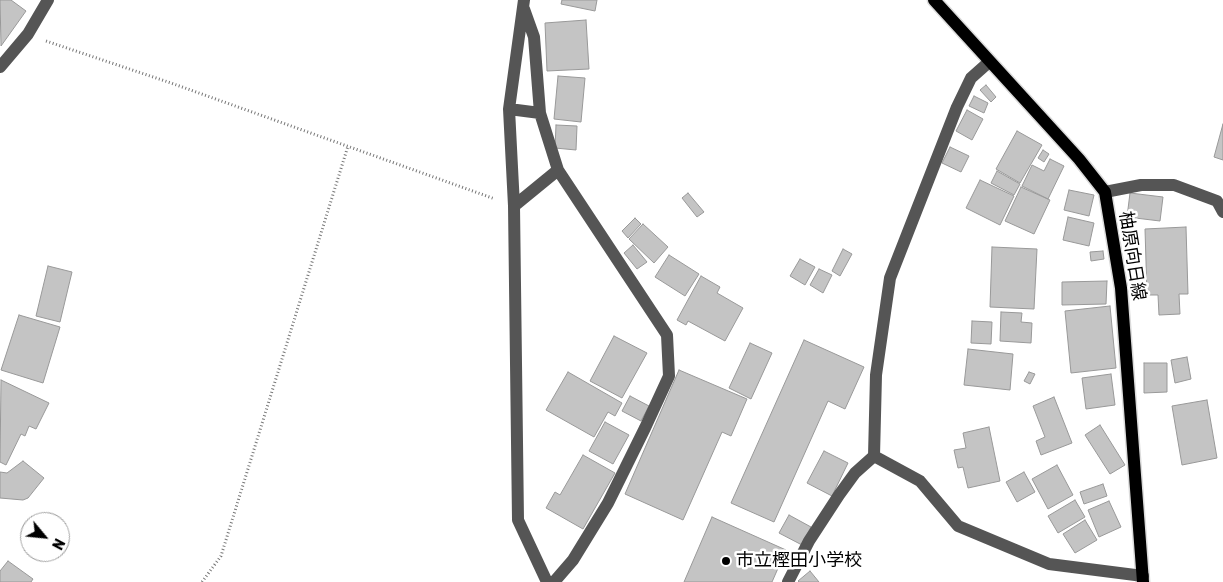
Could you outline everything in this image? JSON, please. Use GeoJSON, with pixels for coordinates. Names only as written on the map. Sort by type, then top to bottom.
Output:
{"type":"FeatureCollection","features":[{"type":"Feature","properties":{"kind":"main road","name":"柚原向日線"},"geometry":{"type":"LineString","coordinates":[[934,0],[1079,159],[1105,192],[1121,288],[1143,579]]}},
{"type":"Feature","properties":{"kind":"street"},"geometry":{"type":"LineString","coordinates":[[0,67],[28,34],[48,0]]}},
{"type":"Feature","properties":{"kind":"street"},"geometry":{"type":"LineString","coordinates":[[524,3],[509,109],[514,206],[518,520],[547,582]]}},
{"type":"Feature","properties":{"kind":"street"},"geometry":{"type":"LineString","coordinates":[[524,3],[534,37],[540,113],[558,170],[667,335],[669,376],[608,503],[573,560],[554,582]]}},
{"type":"Feature","properties":{"kind":"street"},"geometry":{"type":"LineString","coordinates":[[788,582],[809,542],[839,495],[855,473],[874,456],[876,375],[890,278],[957,107],[971,78],[990,62]]}},
{"type":"Feature","properties":{"kind":"street"},"geometry":{"type":"LineString","coordinates":[[509,109],[540,113]]}},
{"type":"Feature","properties":{"kind":"street"},"geometry":{"type":"LineString","coordinates":[[514,206],[558,170]]}},
{"type":"Feature","properties":{"kind":"street"},"geometry":{"type":"LineString","coordinates":[[1105,192],[1141,184],[1174,185],[1217,201],[1223,212]]}},
{"type":"Feature","properties":{"kind":"street"},"geometry":{"type":"LineString","coordinates":[[874,456],[920,481],[958,526],[1049,564],[1143,579]]}},
{"type":"Feature","properties":{"kind":"path"},"geometry":{"type":"LineString","coordinates":[[28,34],[514,206]]}},
{"type":"Feature","properties":{"kind":"path"},"geometry":{"type":"LineString","coordinates":[[202,582],[221,556],[348,146]]}},
{"type":"Feature","properties":{"kind":"building"},"geometry":{"type":"Polygon","coordinates":[[[0,0],[11,0],[26,11],[1,46],[0,0]]]}},
{"type":"Feature","properties":{"kind":"building"},"geometry":{"type":"Polygon","coordinates":[[[562,0],[597,0],[595,11],[561,4],[562,0]]]}},
{"type":"Feature","properties":{"kind":"building"},"geometry":{"type":"Polygon","coordinates":[[[586,20],[589,69],[547,71],[545,23],[586,20]]]}},
{"type":"Feature","properties":{"kind":"building"},"geometry":{"type":"Polygon","coordinates":[[[558,76],[585,78],[581,122],[554,119],[558,76]]]}},
{"type":"Feature","properties":{"kind":"building"},"geometry":{"type":"Polygon","coordinates":[[[986,85],[996,97],[991,102],[980,90],[986,85]]]}},
{"type":"Feature","properties":{"kind":"building"},"geometry":{"type":"Polygon","coordinates":[[[974,96],[988,103],[984,113],[969,106],[974,96]]]}},
{"type":"Feature","properties":{"kind":"building"},"geometry":{"type":"Polygon","coordinates":[[[967,110],[983,119],[972,140],[956,131],[967,110]]]}},
{"type":"Feature","properties":{"kind":"building"},"geometry":{"type":"Polygon","coordinates":[[[1223,124],[1223,160],[1214,157],[1223,124]]]}},
{"type":"Feature","properties":{"kind":"building"},"geometry":{"type":"Polygon","coordinates":[[[556,125],[577,126],[576,150],[555,148],[556,125]]]}},
{"type":"Feature","properties":{"kind":"building"},"geometry":{"type":"Polygon","coordinates":[[[1017,131],[1042,145],[1020,183],[996,169],[1017,131]]]}},
{"type":"Feature","properties":{"kind":"building"},"geometry":{"type":"Polygon","coordinates":[[[950,147],[969,156],[961,172],[942,163],[950,147]]]}},
{"type":"Feature","properties":{"kind":"building"},"geometry":{"type":"Polygon","coordinates":[[[1043,150],[1049,154],[1044,162],[1038,158],[1043,150]]]}},
{"type":"Feature","properties":{"kind":"building"},"geometry":{"type":"Polygon","coordinates":[[[1050,159],[1064,166],[1048,199],[1022,186],[1032,165],[1044,171],[1050,159]]]}},
{"type":"Feature","properties":{"kind":"building"},"geometry":{"type":"Polygon","coordinates":[[[997,171],[1020,184],[1014,195],[991,183],[997,171]]]}},
{"type":"Feature","properties":{"kind":"building"},"geometry":{"type":"Polygon","coordinates":[[[980,180],[1014,196],[1000,225],[966,208],[980,180]]]}},
{"type":"Feature","properties":{"kind":"building"},"geometry":{"type":"Polygon","coordinates":[[[1021,187],[1050,200],[1034,234],[1005,221],[1021,187]]]}},
{"type":"Feature","properties":{"kind":"building"},"geometry":{"type":"Polygon","coordinates":[[[1069,190],[1094,195],[1089,216],[1064,210],[1069,190]]]}},
{"type":"Feature","properties":{"kind":"building"},"geometry":{"type":"Polygon","coordinates":[[[688,193],[704,212],[697,217],[682,198],[688,193]]]}},
{"type":"Feature","properties":{"kind":"building"},"geometry":{"type":"Polygon","coordinates":[[[1130,193],[1163,197],[1160,221],[1127,217],[1130,193]]]}},
{"type":"Feature","properties":{"kind":"building"},"geometry":{"type":"Polygon","coordinates":[[[1068,217],[1094,223],[1089,246],[1063,240],[1068,217]]]}},
{"type":"Feature","properties":{"kind":"building"},"geometry":{"type":"Polygon","coordinates":[[[635,218],[641,224],[628,238],[622,231],[635,218]]]}},
{"type":"Feature","properties":{"kind":"building"},"geometry":{"type":"Polygon","coordinates":[[[643,224],[668,247],[654,263],[629,239],[643,224]]]}},
{"type":"Feature","properties":{"kind":"building"},"geometry":{"type":"Polygon","coordinates":[[[1186,227],[1188,294],[1179,294],[1180,314],[1159,315],[1158,295],[1147,295],[1145,229],[1186,227]]]}},
{"type":"Feature","properties":{"kind":"building"},"geometry":{"type":"Polygon","coordinates":[[[633,245],[647,262],[637,269],[624,253],[633,245]]]}},
{"type":"Feature","properties":{"kind":"building"},"geometry":{"type":"Polygon","coordinates":[[[992,247],[1037,249],[1034,309],[990,307],[992,247]]]}},
{"type":"Feature","properties":{"kind":"building"},"geometry":{"type":"Polygon","coordinates":[[[843,249],[852,254],[840,276],[832,271],[843,249]]]}},
{"type":"Feature","properties":{"kind":"building"},"geometry":{"type":"Polygon","coordinates":[[[1103,251],[1104,259],[1091,261],[1090,252],[1103,251]]]}},
{"type":"Feature","properties":{"kind":"building"},"geometry":{"type":"Polygon","coordinates":[[[669,255],[699,274],[685,296],[655,277],[669,255]]]}},
{"type":"Feature","properties":{"kind":"building"},"geometry":{"type":"Polygon","coordinates":[[[800,259],[815,267],[805,285],[790,276],[800,259]]]}},
{"type":"Feature","properties":{"kind":"building"},"geometry":{"type":"Polygon","coordinates":[[[48,266],[72,272],[60,322],[36,316],[48,266]]]}},
{"type":"Feature","properties":{"kind":"building"},"geometry":{"type":"Polygon","coordinates":[[[819,269],[832,275],[823,293],[810,285],[819,269]]]}},
{"type":"Feature","properties":{"kind":"building"},"geometry":{"type":"Polygon","coordinates":[[[701,276],[720,287],[717,293],[743,308],[725,341],[688,321],[686,325],[677,320],[701,276]]]}},
{"type":"Feature","properties":{"kind":"building"},"geometry":{"type":"Polygon","coordinates":[[[1107,281],[1106,304],[1062,305],[1062,282],[1107,281]]]}},
{"type":"Feature","properties":{"kind":"building"},"geometry":{"type":"Polygon","coordinates":[[[1110,306],[1116,368],[1071,373],[1065,311],[1110,306]]]}},
{"type":"Feature","properties":{"kind":"building"},"geometry":{"type":"Polygon","coordinates":[[[1001,312],[1022,313],[1021,322],[1032,323],[1031,343],[1000,341],[1001,312]]]}},
{"type":"Feature","properties":{"kind":"building"},"geometry":{"type":"Polygon","coordinates":[[[19,315],[60,327],[43,383],[1,370],[19,315]]]}},
{"type":"Feature","properties":{"kind":"building"},"geometry":{"type":"Polygon","coordinates":[[[972,321],[992,322],[991,344],[971,343],[972,321]]]}},
{"type":"Feature","properties":{"kind":"building"},"geometry":{"type":"Polygon","coordinates":[[[614,336],[647,353],[622,398],[590,381],[614,336]]]}},
{"type":"Feature","properties":{"kind":"building"},"geometry":{"type":"Polygon","coordinates":[[[804,340],[864,367],[845,409],[828,401],[774,522],[731,503],[804,340]]]}},
{"type":"Feature","properties":{"kind":"building"},"geometry":{"type":"Polygon","coordinates":[[[750,343],[772,353],[751,399],[729,388],[750,343]]]}},
{"type":"Feature","properties":{"kind":"building"},"geometry":{"type":"Polygon","coordinates":[[[968,349],[1013,354],[1010,390],[964,385],[968,349]]]}},
{"type":"Feature","properties":{"kind":"building"},"geometry":{"type":"Polygon","coordinates":[[[1187,357],[1191,379],[1175,383],[1171,360],[1187,357]]]}},
{"type":"Feature","properties":{"kind":"building"},"geometry":{"type":"Polygon","coordinates":[[[1144,363],[1167,363],[1167,392],[1144,393],[1144,363]]]}},
{"type":"Feature","properties":{"kind":"building"},"geometry":{"type":"Polygon","coordinates":[[[679,370],[747,399],[731,436],[722,432],[683,520],[625,494],[679,370]]]}},
{"type":"Feature","properties":{"kind":"building"},"geometry":{"type":"Polygon","coordinates":[[[568,372],[622,403],[615,416],[608,412],[594,437],[546,410],[568,372]]]}},
{"type":"Feature","properties":{"kind":"building"},"geometry":{"type":"Polygon","coordinates":[[[1029,372],[1035,374],[1030,384],[1024,381],[1029,372]]]}},
{"type":"Feature","properties":{"kind":"building"},"geometry":{"type":"Polygon","coordinates":[[[1111,374],[1115,405],[1086,409],[1082,378],[1111,374]]]}},
{"type":"Feature","properties":{"kind":"building"},"geometry":{"type":"Polygon","coordinates":[[[1,380],[49,403],[36,429],[29,426],[25,436],[21,434],[6,465],[0,462],[1,380]]]}},
{"type":"Feature","properties":{"kind":"building"},"geometry":{"type":"Polygon","coordinates":[[[630,396],[649,406],[641,421],[622,411],[630,396]]]}},
{"type":"Feature","properties":{"kind":"building"},"geometry":{"type":"Polygon","coordinates":[[[1054,397],[1072,443],[1041,455],[1036,441],[1045,437],[1033,406],[1054,397]]]}},
{"type":"Feature","properties":{"kind":"building"},"geometry":{"type":"Polygon","coordinates":[[[1207,400],[1217,458],[1182,465],[1172,406],[1207,400]]]}},
{"type":"Feature","properties":{"kind":"building"},"geometry":{"type":"Polygon","coordinates":[[[605,422],[629,435],[613,464],[589,451],[605,422]]]}},
{"type":"Feature","properties":{"kind":"building"},"geometry":{"type":"Polygon","coordinates":[[[1100,425],[1125,465],[1110,474],[1085,435],[1100,425]]]}},
{"type":"Feature","properties":{"kind":"building"},"geometry":{"type":"Polygon","coordinates":[[[989,427],[1000,481],[968,488],[963,467],[958,468],[954,450],[966,448],[963,433],[989,427]]]}},
{"type":"Feature","properties":{"kind":"building"},"geometry":{"type":"Polygon","coordinates":[[[824,451],[848,463],[832,496],[807,483],[824,451]]]}},
{"type":"Feature","properties":{"kind":"building"},"geometry":{"type":"Polygon","coordinates":[[[583,455],[615,473],[583,529],[546,508],[555,492],[560,495],[583,455]]]}},
{"type":"Feature","properties":{"kind":"building"},"geometry":{"type":"Polygon","coordinates":[[[23,461],[44,478],[28,498],[23,500],[0,498],[0,472],[7,473],[23,461]]]}},
{"type":"Feature","properties":{"kind":"building"},"geometry":{"type":"Polygon","coordinates":[[[1057,465],[1073,495],[1048,509],[1032,479],[1057,465]]]}},
{"type":"Feature","properties":{"kind":"building"},"geometry":{"type":"Polygon","coordinates":[[[1024,472],[1035,492],[1017,502],[1006,482],[1024,472]]]}},
{"type":"Feature","properties":{"kind":"building"},"geometry":{"type":"Polygon","coordinates":[[[1103,484],[1107,496],[1084,504],[1080,492],[1103,484]]]}},
{"type":"Feature","properties":{"kind":"building"},"geometry":{"type":"Polygon","coordinates":[[[1075,500],[1085,517],[1058,533],[1048,516],[1075,500]]]}},
{"type":"Feature","properties":{"kind":"building"},"geometry":{"type":"Polygon","coordinates":[[[1109,501],[1121,527],[1099,537],[1088,510],[1109,501]]]}},
{"type":"Feature","properties":{"kind":"building"},"geometry":{"type":"Polygon","coordinates":[[[789,515],[811,527],[802,545],[779,533],[789,515]]]}},
{"type":"Feature","properties":{"kind":"building"},"geometry":{"type":"Polygon","coordinates":[[[712,517],[786,550],[772,582],[684,582],[712,517]]]}},
{"type":"Feature","properties":{"kind":"building"},"geometry":{"type":"Polygon","coordinates":[[[1085,520],[1097,540],[1075,553],[1063,534],[1085,520]]]}},
{"type":"Feature","properties":{"kind":"building"},"geometry":{"type":"Polygon","coordinates":[[[8,561],[33,579],[31,582],[0,582],[0,571],[8,561]]]}},
{"type":"Feature","properties":{"kind":"building"},"geometry":{"type":"Polygon","coordinates":[[[810,571],[819,582],[798,581],[810,571]]]}},
{"type":"Feature","properties":{"kind":"place","name":"市立樫田小学校"},"geometry":{"type":"Point","coordinates":[726,561]}}]}
